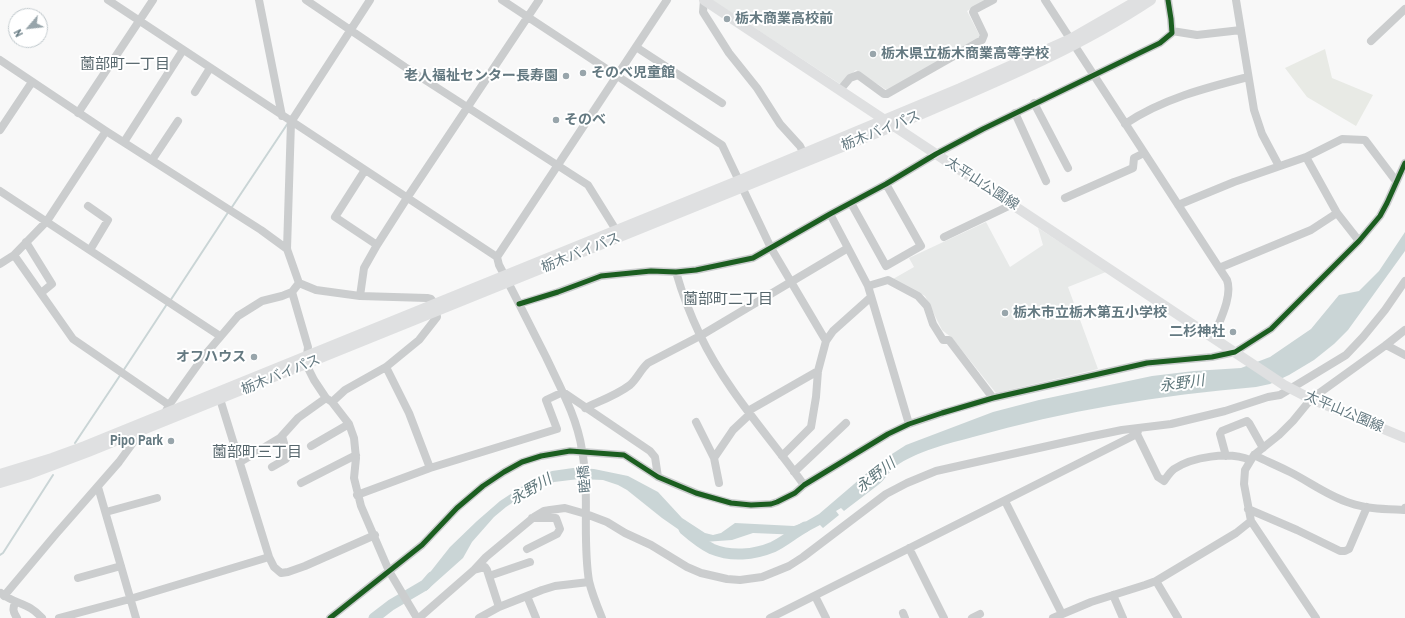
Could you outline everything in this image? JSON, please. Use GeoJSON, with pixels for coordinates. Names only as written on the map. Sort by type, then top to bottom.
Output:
{"type":"FeatureCollection","features":[{"type":"Feature","properties":{"kind":"main road","name":"太平山公園線"},"geometry":{"type":"LineString","coordinates":[[704,0],[1287,387],[1311,399],[1405,438]]}},
{"type":"Feature","properties":{"kind":"main road","name":"栃木バイパス"},"geometry":{"type":"LineString","coordinates":[[0,474],[52,458],[220,399],[307,360],[806,157],[885,120],[986,77],[1072,43],[1138,0]]}},
{"type":"Feature","properties":{"kind":"main road","name":"栃木バイパス"},"geometry":{"type":"LineString","coordinates":[[806,157],[894,126],[1012,75],[1072,43],[1118,21],[1151,0]]}},
{"type":"Feature","properties":{"kind":"main road","name":"栃木バイパス"},"geometry":{"type":"LineString","coordinates":[[507,279],[616,230],[741,184]]}},
{"type":"Feature","properties":{"kind":"main road","name":"栃木バイパス"},"geometry":{"type":"LineString","coordinates":[[0,483],[55,465],[142,430],[155,421],[167,409],[307,360]]}},
{"type":"Feature","properties":{"kind":"street"},"geometry":{"type":"LineString","coordinates":[[108,0],[497,257],[667,0]]}},
{"type":"Feature","properties":{"kind":"street"},"geometry":{"type":"LineString","coordinates":[[78,112],[153,0]]}},
{"type":"Feature","properties":{"kind":"street"},"geometry":{"type":"LineString","coordinates":[[259,0],[282,116]]}},
{"type":"Feature","properties":{"kind":"street"},"geometry":{"type":"LineString","coordinates":[[306,0],[590,187],[616,230]]}},
{"type":"Feature","properties":{"kind":"street"},"geometry":{"type":"LineString","coordinates":[[240,462],[280,438],[298,418],[386,366],[418,340],[437,317],[436,308],[431,300],[427,298],[360,296],[316,290],[299,283],[287,249],[291,122],[370,0]]}},
{"type":"Feature","properties":{"kind":"street"},"geometry":{"type":"LineString","coordinates":[[502,0],[722,145],[771,248],[826,341]]}},
{"type":"Feature","properties":{"kind":"street"},"geometry":{"type":"LineString","coordinates":[[360,296],[364,268],[376,245],[539,0]]}},
{"type":"Feature","properties":{"kind":"street"},"geometry":{"type":"LineString","coordinates":[[704,0],[703,12],[726,47],[757,88],[780,124],[800,146],[806,157]]}},
{"type":"Feature","properties":{"kind":"street"},"geometry":{"type":"LineString","coordinates":[[840,90],[850,78],[858,75],[884,94],[887,94],[982,40],[984,34],[973,12],[974,10],[993,0]]}},
{"type":"Feature","properties":{"kind":"street"},"geometry":{"type":"LineString","coordinates":[[1045,0],[1227,280],[1229,285],[1227,300],[1213,338]]}},
{"type":"Feature","properties":{"kind":"street"},"geometry":{"type":"LineString","coordinates":[[519,304],[558,292],[601,276],[651,271],[676,272],[712,267],[754,258],[830,214],[886,184],[936,154],[1034,103],[1160,43],[1172,33],[1172,18],[1168,0]]}},
{"type":"Feature","properties":{"kind":"street"},"geometry":{"type":"LineString","coordinates":[[1236,0],[1254,110],[1262,134],[1279,166]]}},
{"type":"Feature","properties":{"kind":"street"},"geometry":{"type":"LineString","coordinates":[[1370,41],[1405,9]]}},
{"type":"Feature","properties":{"kind":"street"},"geometry":{"type":"LineString","coordinates":[[1172,31],[1197,35],[1241,30]]}},
{"type":"Feature","properties":{"kind":"street"},"geometry":{"type":"LineString","coordinates":[[636,47],[722,103]]}},
{"type":"Feature","properties":{"kind":"street"},"geometry":{"type":"LineString","coordinates":[[124,142],[183,50]]}},
{"type":"Feature","properties":{"kind":"street"},"geometry":{"type":"LineString","coordinates":[[0,60],[106,131],[262,230],[287,249]]}},
{"type":"Feature","properties":{"kind":"street"},"geometry":{"type":"LineString","coordinates":[[195,92],[210,68]]}},
{"type":"Feature","properties":{"kind":"street"},"geometry":{"type":"LineString","coordinates":[[1125,124],[1140,114],[1168,100],[1203,88],[1248,77]]}},
{"type":"Feature","properties":{"kind":"street"},"geometry":{"type":"LineString","coordinates":[[0,130],[32,82]]}},
{"type":"Feature","properties":{"kind":"street"},"geometry":{"type":"LineString","coordinates":[[1034,103],[1068,168]]}},
{"type":"Feature","properties":{"kind":"street"},"geometry":{"type":"LineString","coordinates":[[1014,113],[1046,181]]}},
{"type":"Feature","properties":{"kind":"street"},"geometry":{"type":"LineString","coordinates":[[152,160],[178,121]]}},
{"type":"Feature","properties":{"kind":"street"},"geometry":{"type":"LineString","coordinates":[[0,264],[14,255],[46,221],[106,131]]}},
{"type":"Feature","properties":{"kind":"street"},"geometry":{"type":"LineString","coordinates":[[1178,205],[1234,182],[1306,157],[1342,139],[1365,140],[1396,181]]}},
{"type":"Feature","properties":{"kind":"street"},"geometry":{"type":"LineString","coordinates":[[1065,198],[1133,168],[1134,158],[1144,153]]}},
{"type":"Feature","properties":{"kind":"street"},"geometry":{"type":"LineString","coordinates":[[1306,157],[1337,213],[1359,241]]}},
{"type":"Feature","properties":{"kind":"street"},"geometry":{"type":"LineString","coordinates":[[330,618],[391,574],[422,545],[457,508],[483,486],[522,462],[541,456],[570,450],[583,453],[624,455],[658,477],[710,497],[731,503],[751,505],[771,504],[795,493],[804,485],[888,434],[909,424],[942,413],[993,398],[1147,363],[1238,354],[1271,329],[1359,241],[1380,216],[1405,163]]}},
{"type":"Feature","properties":{"kind":"street"},"geometry":{"type":"LineString","coordinates":[[364,170],[335,217],[376,245]]}},
{"type":"Feature","properties":{"kind":"street"},"geometry":{"type":"LineString","coordinates":[[851,203],[886,266],[921,246],[886,184]]}},
{"type":"Feature","properties":{"kind":"street"},"geometry":{"type":"LineString","coordinates":[[0,192],[220,336]]}},
{"type":"Feature","properties":{"kind":"street"},"geometry":{"type":"LineString","coordinates":[[944,238],[1013,204]]}},
{"type":"Feature","properties":{"kind":"street"},"geometry":{"type":"LineString","coordinates":[[88,206],[108,220],[90,250]]}},
{"type":"Feature","properties":{"kind":"street"},"geometry":{"type":"LineString","coordinates":[[1219,268],[1311,230],[1337,213]]}},
{"type":"Feature","properties":{"kind":"street"},"geometry":{"type":"LineString","coordinates":[[830,214],[868,286],[909,424]]}},
{"type":"Feature","properties":{"kind":"street"},"geometry":{"type":"LineString","coordinates":[[26,242],[52,284],[41,293]]}},
{"type":"Feature","properties":{"kind":"street"},"geometry":{"type":"LineString","coordinates":[[585,408],[631,384],[648,363],[700,336],[790,281],[848,248]]}},
{"type":"Feature","properties":{"kind":"street"},"geometry":{"type":"LineString","coordinates":[[14,255],[73,339],[167,409],[220,336],[238,316],[262,301],[292,292],[299,283]]}},
{"type":"Feature","properties":{"kind":"street","name":"睦橋"},"geometry":{"type":"LineString","coordinates":[[497,257],[563,392],[574,422],[583,453],[586,502],[586,551],[590,582],[592,592],[602,618]]}},
{"type":"Feature","properties":{"kind":"street"},"geometry":{"type":"LineString","coordinates":[[676,272],[683,296],[700,336],[718,366],[749,412],[804,485]]}},
{"type":"Feature","properties":{"kind":"street"},"geometry":{"type":"LineString","coordinates":[[868,286],[888,280],[918,296],[927,306],[933,324],[943,340],[950,340],[993,398]]}},
{"type":"Feature","properties":{"kind":"street"},"geometry":{"type":"LineString","coordinates":[[292,292],[308,347],[307,360],[314,380],[349,424],[354,438],[356,455],[354,478],[357,495],[391,574],[417,616],[474,570],[486,557],[532,518],[544,511],[565,508],[607,522],[624,533],[651,545],[687,567],[701,573],[727,580],[762,577],[789,566],[816,548],[886,494],[907,483],[936,471],[1066,441],[1122,430],[1138,431],[1171,424],[1225,411],[1268,397],[1280,395],[1287,387],[1346,355],[1363,337],[1405,280]]}},
{"type":"Feature","properties":{"kind":"street"},"geometry":{"type":"LineString","coordinates":[[782,456],[811,427],[816,397],[818,371],[826,341],[833,330],[871,297]]}},
{"type":"Feature","properties":{"kind":"street"},"geometry":{"type":"LineString","coordinates":[[1316,618],[1251,521],[1244,484],[1245,470],[1252,458],[1293,421],[1311,399],[1405,330]]}},
{"type":"Feature","properties":{"kind":"street"},"geometry":{"type":"LineString","coordinates":[[1386,345],[1405,355]]}},
{"type":"Feature","properties":{"kind":"street"},"geometry":{"type":"LineString","coordinates":[[386,366],[409,413],[430,468]]}},
{"type":"Feature","properties":{"kind":"street"},"geometry":{"type":"LineString","coordinates":[[714,458],[733,430],[749,412],[818,371]]}},
{"type":"Feature","properties":{"kind":"street"},"geometry":{"type":"LineString","coordinates":[[357,495],[404,479],[430,468],[557,429],[546,400],[563,392],[650,451],[655,458],[658,477]]}},
{"type":"Feature","properties":{"kind":"street"},"geometry":{"type":"LineString","coordinates":[[220,399],[269,557],[274,567],[280,573],[288,572],[375,536]]}},
{"type":"Feature","properties":{"kind":"street"},"geometry":{"type":"LineString","coordinates":[[1226,456],[1220,434],[1222,431],[1247,421],[1263,448]]}},
{"type":"Feature","properties":{"kind":"street"},"geometry":{"type":"LineString","coordinates":[[696,422],[714,458],[719,483]]}},
{"type":"Feature","properties":{"kind":"street"},"geometry":{"type":"LineString","coordinates":[[794,472],[846,423]]}},
{"type":"Feature","properties":{"kind":"street"},"geometry":{"type":"LineString","coordinates":[[311,446],[349,424]]}},
{"type":"Feature","properties":{"kind":"street"},"geometry":{"type":"LineString","coordinates":[[42,618],[27,605],[16,602],[2,594],[98,487],[119,462],[142,430]]}},
{"type":"Feature","properties":{"kind":"street"},"geometry":{"type":"LineString","coordinates":[[1138,431],[1158,477],[1164,481],[1173,470],[1192,460],[1226,456],[1252,458],[1290,472],[1333,496],[1349,503],[1367,507],[1404,510],[1405,508]]}},
{"type":"Feature","properties":{"kind":"street"},"geometry":{"type":"LineString","coordinates":[[770,618],[785,615],[814,596],[1004,501],[1138,431]]}},
{"type":"Feature","properties":{"kind":"street"},"geometry":{"type":"LineString","coordinates":[[272,467],[286,459],[286,450],[282,436]]}},
{"type":"Feature","properties":{"kind":"street"},"geometry":{"type":"LineString","coordinates":[[301,483],[356,455]]}},
{"type":"Feature","properties":{"kind":"street"},"geometry":{"type":"LineString","coordinates":[[98,487],[136,618]]}},
{"type":"Feature","properties":{"kind":"street"},"geometry":{"type":"LineString","coordinates":[[106,512],[157,498]]}},
{"type":"Feature","properties":{"kind":"street"},"geometry":{"type":"LineString","coordinates":[[1004,501],[1062,614]]}},
{"type":"Feature","properties":{"kind":"street"},"geometry":{"type":"LineString","coordinates":[[1248,509],[1297,530],[1340,551],[1345,551],[1349,548],[1367,507]]}},
{"type":"Feature","properties":{"kind":"street"},"geometry":{"type":"LineString","coordinates":[[527,550],[556,534],[560,529],[556,518],[532,518]]}},
{"type":"Feature","properties":{"kind":"street"},"geometry":{"type":"LineString","coordinates":[[1053,618],[1113,595],[1145,586],[1156,581],[1231,536],[1251,521]]}},
{"type":"Feature","properties":{"kind":"street"},"geometry":{"type":"LineString","coordinates":[[909,548],[944,618]]}},
{"type":"Feature","properties":{"kind":"street"},"geometry":{"type":"LineString","coordinates":[[60,618],[130,599],[269,557]]}},
{"type":"Feature","properties":{"kind":"street"},"geometry":{"type":"LineString","coordinates":[[489,576],[530,562]]}},
{"type":"Feature","properties":{"kind":"street"},"geometry":{"type":"LineString","coordinates":[[78,578],[121,566]]}},
{"type":"Feature","properties":{"kind":"street"},"geometry":{"type":"LineString","coordinates":[[474,570],[485,567],[499,607]]}},
{"type":"Feature","properties":{"kind":"street"},"geometry":{"type":"LineString","coordinates":[[1156,581],[1178,618]]}},
{"type":"Feature","properties":{"kind":"street"},"geometry":{"type":"LineString","coordinates":[[479,618],[499,607],[542,590],[555,586],[590,582]]}},
{"type":"Feature","properties":{"kind":"street"},"geometry":{"type":"LineString","coordinates":[[1113,595],[1124,618]]}},
{"type":"Feature","properties":{"kind":"street"},"geometry":{"type":"LineString","coordinates":[[527,596],[536,618]]}},
{"type":"Feature","properties":{"kind":"street"},"geometry":{"type":"LineString","coordinates":[[814,596],[826,618]]}},
{"type":"Feature","properties":{"kind":"street"},"geometry":{"type":"LineString","coordinates":[[16,602],[13,606],[13,610],[17,618]]}},
{"type":"Feature","properties":{"kind":"street"},"geometry":{"type":"LineString","coordinates":[[972,618],[980,614]]}},
{"type":"Feature","properties":{"kind":"shaded area","name":"栃木県立栃木商業高等学校"},"geometry":{"type":"Polygon","coordinates":[[[712,0],[986,0],[967,11],[981,38],[888,91],[856,70],[840,84],[712,0]]]}},
{"type":"Feature","properties":{"kind":"shaded area"},"geometry":{"type":"Polygon","coordinates":[[[1325,49],[1332,78],[1373,95],[1356,126],[1307,97],[1285,68],[1325,49]]]}},
{"type":"Feature","properties":{"kind":"shaded area","name":"栃木市立栃木第五小学校"},"geometry":{"type":"Polygon","coordinates":[[[986,222],[1010,267],[1043,245],[1038,228],[1106,272],[1068,287],[1098,369],[996,393],[952,338],[942,330],[925,296],[893,279],[914,267],[909,258],[986,222]]]}},
{"type":"Feature","properties":{"kind":"water"},"geometry":{"type":"Polygon","coordinates":[[[1405,232],[1405,251],[1348,330],[1334,344],[1314,360],[1270,384],[1113,405],[1043,419],[933,448],[913,456],[896,466],[880,483],[844,511],[841,508],[836,511],[839,515],[823,528],[820,525],[801,535],[753,533],[732,540],[704,542],[685,534],[627,490],[618,485],[603,480],[579,479],[554,482],[521,497],[506,507],[494,517],[472,542],[463,558],[426,591],[420,585],[450,547],[500,501],[535,478],[552,471],[573,468],[594,469],[628,476],[658,492],[682,518],[705,533],[713,535],[721,533],[735,523],[794,526],[819,514],[881,461],[906,445],[993,412],[1039,400],[1152,376],[1194,371],[1241,368],[1270,357],[1311,329],[1339,295],[1359,291],[1379,271],[1405,232]]]}},
{"type":"Feature","properties":{"kind":"waterway"},"geometry":{"type":"LineString","coordinates":[[232,207],[288,123]]}},
{"type":"Feature","properties":{"kind":"waterway"},"geometry":{"type":"LineString","coordinates":[[170,301],[229,211]]}},
{"type":"Feature","properties":{"kind":"waterway"},"geometry":{"type":"LineString","coordinates":[[123,371],[167,304]]}},
{"type":"Feature","properties":{"kind":"waterway"},"geometry":{"type":"LineString","coordinates":[[75,443],[121,374]]}},
{"type":"Feature","properties":{"kind":"waterway"},"geometry":{"type":"LineString","coordinates":[[0,555],[3,553],[53,475]]}},
{"type":"Feature","properties":{"kind":"waterway","name":"永野川"},"geometry":{"type":"LineString","coordinates":[[684,529],[697,540],[712,549],[719,552],[742,554],[766,550],[781,543],[805,527]]}},
{"type":"Feature","properties":{"kind":"waterway","name":"永野川"},"geometry":{"type":"LineString","coordinates":[[374,618],[391,605],[425,585],[432,577]]}},
{"type":"Feature","properties":{"kind":"cycle path"},"geometry":{"type":"LineString","coordinates":[[519,304],[558,292],[601,276],[651,271],[676,272],[696,270],[753,258],[983,129],[1160,43],[1172,33],[1168,0]]}},
{"type":"Feature","properties":{"kind":"cycle path"},"geometry":{"type":"LineString","coordinates":[[330,618],[422,545],[457,508],[483,486],[522,462],[541,456],[570,451],[624,455],[658,477],[696,493],[731,503],[751,505],[771,504],[795,493],[804,485],[888,434],[909,424],[942,413],[993,398],[1147,363],[1212,357],[1235,352],[1271,329],[1359,241],[1380,216],[1405,163]]}},
{"type":"Feature","properties":{"kind":"place","name":"栃木商業高校前"},"geometry":{"type":"Point","coordinates":[727,19]}},
{"type":"Feature","properties":{"kind":"place","name":"栃木県立栃木商業高等学校"},"geometry":{"type":"Point","coordinates":[873,54]}},
{"type":"Feature","properties":{"kind":"place","name":"そのべ児童館"},"geometry":{"type":"Point","coordinates":[583,73]}},
{"type":"Feature","properties":{"kind":"place","name":"老人福祉センター長寿園"},"geometry":{"type":"Point","coordinates":[566,76]}},
{"type":"Feature","properties":{"kind":"place","name":"そのべ"},"geometry":{"type":"Point","coordinates":[556,120]}},
{"type":"Feature","properties":{"kind":"place","name":"栃木市立栃木第五小学校"},"geometry":{"type":"Point","coordinates":[1005,313]}},
{"type":"Feature","properties":{"kind":"place","name":"二杉神社"},"geometry":{"type":"Point","coordinates":[1233,332]}},
{"type":"Feature","properties":{"kind":"place","name":"オフハウス"},"geometry":{"type":"Point","coordinates":[254,357]}},
{"type":"Feature","properties":{"kind":"place","name":"Pipo Park"},"geometry":{"type":"Point","coordinates":[171,441]}},
{"type":"Feature","properties":{"kind":"district","name":"薗部町一丁目"},"geometry":{"type":"Point","coordinates":[125,65]}},
{"type":"Feature","properties":{"kind":"district","name":"薗部町二丁目"},"geometry":{"type":"Point","coordinates":[728,300]}},
{"type":"Feature","properties":{"kind":"district","name":"薗部町三丁目"},"geometry":{"type":"Point","coordinates":[257,453]}}]}
